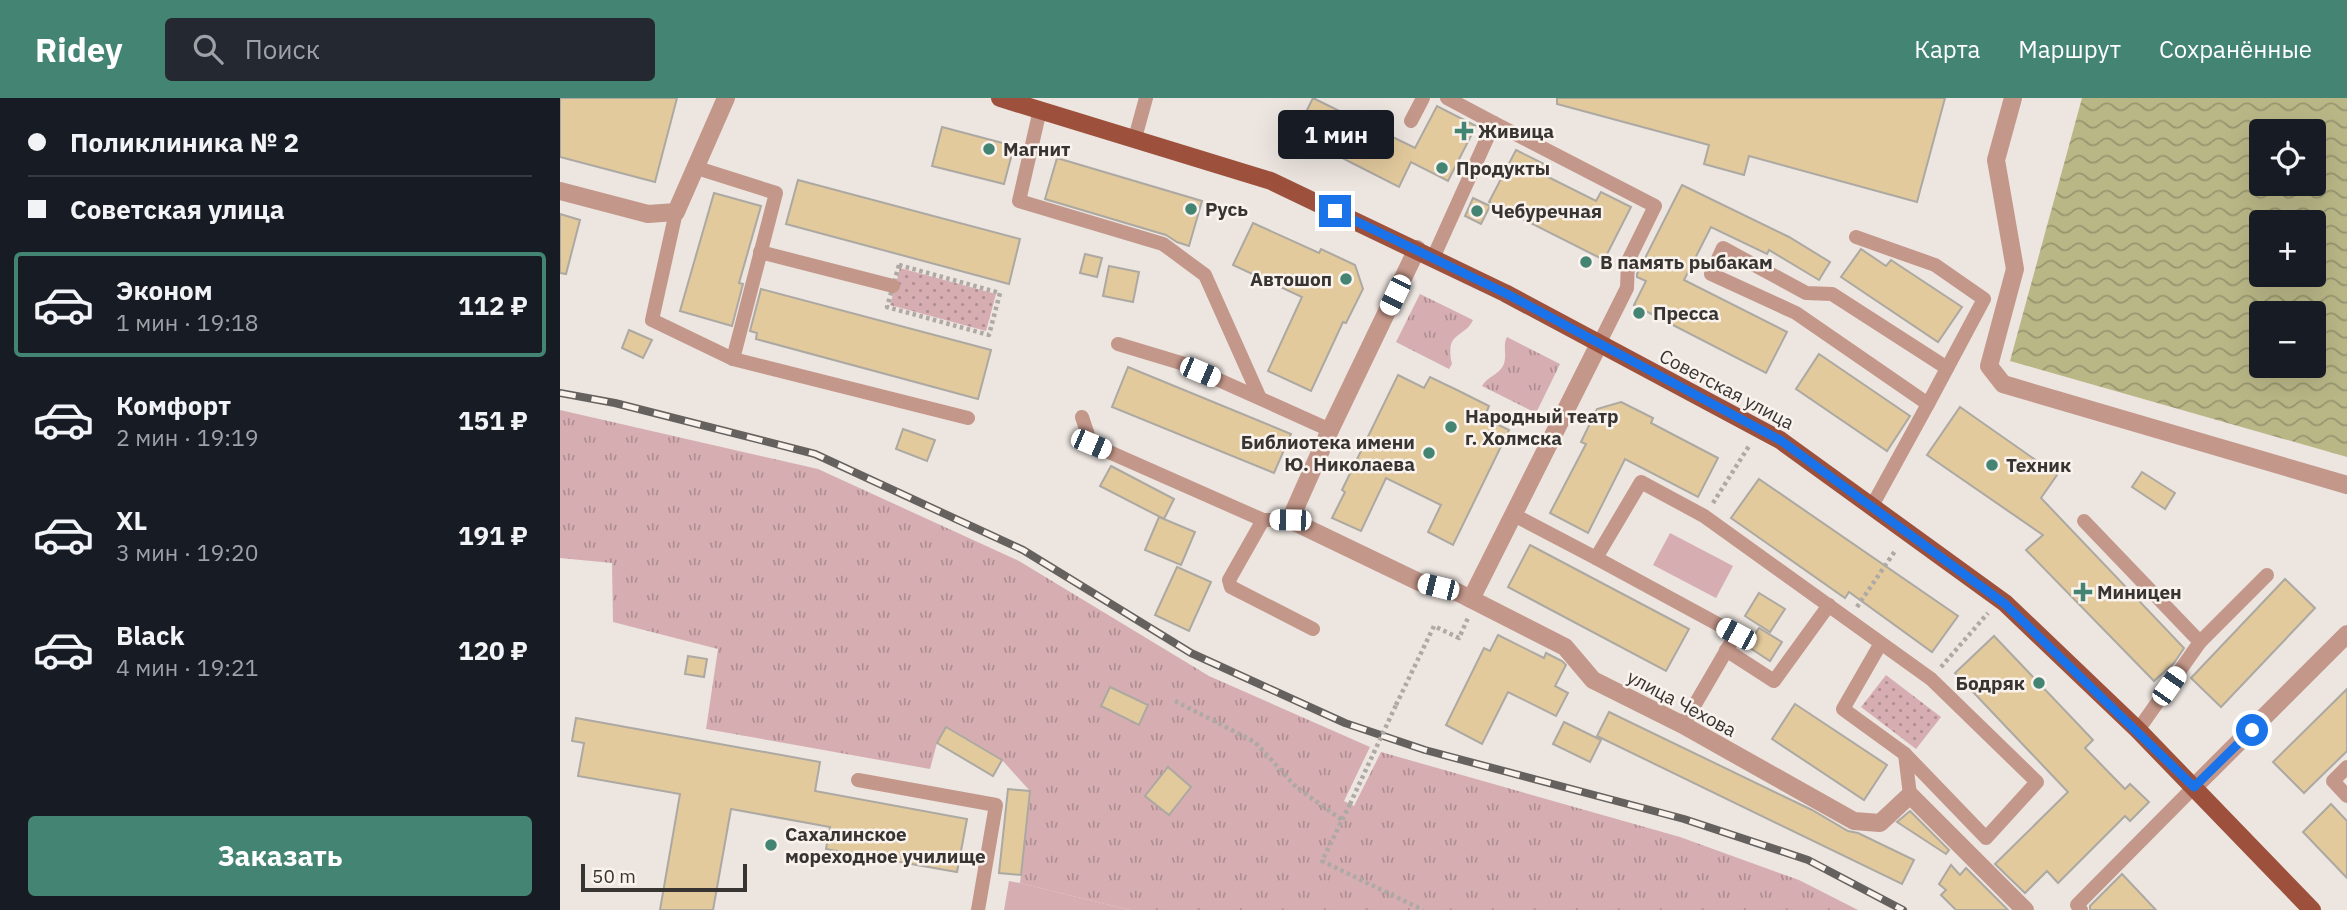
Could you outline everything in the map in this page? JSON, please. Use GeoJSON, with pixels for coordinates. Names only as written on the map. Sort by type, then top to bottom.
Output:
{"type":"FeatureCollection","features":[{"type":"Feature","properties":{"kind":"main road","name":"Советская улица"},"geometry":{"type":"LineString","coordinates":[[1000,98],[1271,181],[1425,254],[1780,440],[2005,604],[2138,730],[2312,910]]}},
{"type":"Feature","properties":{"kind":"street"},"geometry":{"type":"LineString","coordinates":[[560,191],[648,214],[676,212],[726,98]]}},
{"type":"Feature","properties":{"kind":"street"},"geometry":{"type":"LineString","coordinates":[[2013,98],[1996,160],[2015,269],[1989,366],[2003,384],[2347,485]]}},
{"type":"Feature","properties":{"kind":"street"},"geometry":{"type":"LineString","coordinates":[[1290,520],[1330,430],[1425,254]]}},
{"type":"Feature","properties":{"kind":"street"},"geometry":{"type":"LineString","coordinates":[[1471,599],[1599,344]]}},
{"type":"Feature","properties":{"kind":"street","name":"улица Чехова"},"geometry":{"type":"LineString","coordinates":[[1290,520],[1419,582],[1457,592],[1565,647],[1592,680],[1683,725],[1854,821],[1880,823],[1910,795]]}},
{"type":"Feature","properties":{"kind":"street"},"geometry":{"type":"LineString","coordinates":[[2194,787],[2347,634]]}},
{"type":"Feature","properties":{"kind":"street"},"geometry":{"type":"LineString","coordinates":[[1910,795],[2025,910]]}},
{"type":"Feature","properties":{"kind":"lane"},"geometry":{"type":"LineString","coordinates":[[1135,138],[1146,98]]}},
{"type":"Feature","properties":{"kind":"lane"},"geometry":{"type":"LineString","coordinates":[[1411,121],[1423,98]]}},
{"type":"Feature","properties":{"kind":"lane"},"geometry":{"type":"LineString","coordinates":[[1447,98],[1655,206],[1628,261],[1627,288],[1599,344]]}},
{"type":"Feature","properties":{"kind":"lane"},"geometry":{"type":"LineString","coordinates":[[1040,110],[1019,201],[1163,244],[1205,275],[1259,396]]}},
{"type":"Feature","properties":{"kind":"lane"},"geometry":{"type":"LineString","coordinates":[[1425,254],[1494,122]]}},
{"type":"Feature","properties":{"kind":"lane"},"geometry":{"type":"LineString","coordinates":[[694,167],[776,193],[733,359]]}},
{"type":"Feature","properties":{"kind":"lane"},"geometry":{"type":"LineString","coordinates":[[676,212],[652,320],[733,359],[968,418]]}},
{"type":"Feature","properties":{"kind":"lane"},"geometry":{"type":"LineString","coordinates":[[1856,237],[1935,265],[1983,299],[1872,506]]}},
{"type":"Feature","properties":{"kind":"lane"},"geometry":{"type":"LineString","coordinates":[[1928,404],[1796,313],[1711,274],[1723,248],[1806,293],[1832,294],[1947,368]]}},
{"type":"Feature","properties":{"kind":"lane"},"geometry":{"type":"LineString","coordinates":[[760,252],[893,286]]}},
{"type":"Feature","properties":{"kind":"lane"},"geometry":{"type":"LineString","coordinates":[[1118,344],[1181,363],[1330,430]]}},
{"type":"Feature","properties":{"kind":"lane"},"geometry":{"type":"LineString","coordinates":[[1082,416],[1091,444],[1263,520],[1290,520]]}},
{"type":"Feature","properties":{"kind":"lane"},"geometry":{"type":"LineString","coordinates":[[1596,558],[1641,482],[1704,516],[1829,605],[1931,679],[2038,782],[1986,838],[1905,754],[1843,709],[1881,643]]}},
{"type":"Feature","properties":{"kind":"lane"},"geometry":{"type":"LineString","coordinates":[[1514,515],[1736,634],[1683,725]]}},
{"type":"Feature","properties":{"kind":"lane"},"geometry":{"type":"LineString","coordinates":[[1263,520],[1229,580],[1231,587],[1313,629]]}},
{"type":"Feature","properties":{"kind":"lane"},"geometry":{"type":"LineString","coordinates":[[2084,521],[2200,642]]}},
{"type":"Feature","properties":{"kind":"lane"},"geometry":{"type":"LineString","coordinates":[[2138,730],[2200,642],[2267,575]]}},
{"type":"Feature","properties":{"kind":"lane"},"geometry":{"type":"LineString","coordinates":[[1726,650],[1774,681],[1829,605]]}},
{"type":"Feature","properties":{"kind":"lane"},"geometry":{"type":"LineString","coordinates":[[1905,754],[1910,795]]}},
{"type":"Feature","properties":{"kind":"lane"},"geometry":{"type":"LineString","coordinates":[[2347,767],[2333,781],[2347,796]]}},
{"type":"Feature","properties":{"kind":"lane"},"geometry":{"type":"LineString","coordinates":[[858,780],[996,805],[978,910]]}},
{"type":"Feature","properties":{"kind":"lane"},"geometry":{"type":"LineString","coordinates":[[2081,910],[2077,905],[2194,787]]}},
{"type":"Feature","properties":{"kind":"path"},"geometry":{"type":"LineString","coordinates":[[899,265],[1000,293],[989,335],[887,307],[893,286],[899,265]]}},
{"type":"Feature","properties":{"kind":"path"},"geometry":{"type":"LineString","coordinates":[[1704,516],[1749,446]]}},
{"type":"Feature","properties":{"kind":"path"},"geometry":{"type":"LineString","coordinates":[[1848,619],[1895,551]]}},
{"type":"Feature","properties":{"kind":"path"},"geometry":{"type":"LineString","coordinates":[[1931,679],[1988,613]]}},
{"type":"Feature","properties":{"kind":"path"},"geometry":{"type":"LineString","coordinates":[[1423,910],[1322,861],[1434,626],[1459,638],[1464,627]]}},
{"type":"Feature","properties":{"kind":"path"},"geometry":{"type":"LineString","coordinates":[[1174,701],[1255,742],[1296,787],[1342,820]]}},
{"type":"Feature","properties":{"kind":"green space"},"geometry":{"type":"Polygon","coordinates":[[[900,268],[996,294],[986,331],[890,305],[900,268]]]}},
{"type":"Feature","properties":{"kind":"green space"},"geometry":{"type":"Polygon","coordinates":[[[1420,294],[1473,320],[1453,340],[1450,353],[1452,364],[1449,369],[1396,342],[1420,294]]]}},
{"type":"Feature","properties":{"kind":"green space"},"geometry":{"type":"Polygon","coordinates":[[[1507,337],[1560,364],[1536,413],[1482,386],[1503,366],[1507,337]]]}},
{"type":"Feature","properties":{"kind":"green space"},"geometry":{"type":"Polygon","coordinates":[[[560,410],[818,469],[1019,561],[1209,676],[1370,747],[1344,801],[1354,806],[1381,752],[1680,837],[1799,880],[1858,910],[1130,910],[1020,883],[1030,791],[1002,760],[947,727],[937,743],[930,769],[706,729],[718,649],[613,622],[612,563],[560,558],[560,410]]]}},
{"type":"Feature","properties":{"kind":"green space"},"geometry":{"type":"Polygon","coordinates":[[[1670,533],[1733,566],[1716,598],[1653,565],[1670,533]]]}},
{"type":"Feature","properties":{"kind":"green space"},"geometry":{"type":"Polygon","coordinates":[[[1886,675],[1941,717],[1916,749],[1861,707],[1886,675]]]}},
{"type":"Feature","properties":{"kind":"green space"},"geometry":{"type":"Polygon","coordinates":[[[1009,881],[1020,883],[1130,910],[1004,910],[1009,881]]]}},
{"type":"Feature","properties":{"kind":"water"},"geometry":{"type":"Polygon","coordinates":[[[2082,98],[2347,98],[2347,457],[2010,361],[2082,98]]]}},
{"type":"Feature","properties":{"kind":"building"},"geometry":{"type":"Polygon","coordinates":[[[560,98],[677,98],[655,182],[560,157],[560,98]]]}},
{"type":"Feature","properties":{"kind":"building"},"geometry":{"type":"Polygon","coordinates":[[[1313,98],[1415,148],[1437,106],[1476,126],[1448,181],[1411,162],[1399,187],[1295,134],[1313,98]]]}},
{"type":"Feature","properties":{"kind":"building"},"geometry":{"type":"Polygon","coordinates":[[[1557,98],[1945,98],[1917,202],[1749,156],[1744,175],[1704,164],[1709,145],[1557,104],[1557,98]]]}},
{"type":"Feature","properties":{"kind":"building"},"geometry":{"type":"Polygon","coordinates":[[[942,127],[1014,146],[1004,184],[932,166],[942,127]]]}},
{"type":"Feature","properties":{"kind":"building"},"geometry":{"type":"Polygon","coordinates":[[[1516,150],[1546,165],[1542,174],[1596,201],[1601,192],[1631,207],[1604,260],[1489,202],[1516,150]]]}},
{"type":"Feature","properties":{"kind":"building"},"geometry":{"type":"Polygon","coordinates":[[[1057,158],[1202,201],[1189,246],[1166,235],[1045,199],[1057,158]]]}},
{"type":"Feature","properties":{"kind":"building"},"geometry":{"type":"Polygon","coordinates":[[[798,180],[1020,239],[1009,284],[786,224],[798,180]]]}},
{"type":"Feature","properties":{"kind":"building"},"geometry":{"type":"Polygon","coordinates":[[[1682,185],[1789,237],[1830,262],[1819,280],[1769,250],[1767,254],[1711,227],[1684,280],[1787,332],[1766,373],[1634,305],[1646,281],[1637,277],[1637,274],[1682,185]]]}},
{"type":"Feature","properties":{"kind":"building"},"geometry":{"type":"Polygon","coordinates":[[[714,193],[761,206],[739,283],[743,284],[732,326],[680,311],[714,193]]]}},
{"type":"Feature","properties":{"kind":"building","name":"Чебуречная"},"geometry":{"type":"Polygon","coordinates":[[[1473,198],[1490,206],[1481,224],[1465,216],[1473,198]]]}},
{"type":"Feature","properties":{"kind":"building"},"geometry":{"type":"Polygon","coordinates":[[[560,214],[580,220],[566,274],[560,273],[560,214]]]}},
{"type":"Feature","properties":{"kind":"building"},"geometry":{"type":"Polygon","coordinates":[[[1253,223],[1319,253],[1321,249],[1355,265],[1363,289],[1346,323],[1343,322],[1311,391],[1268,371],[1302,297],[1233,265],[1253,223]]]}},
{"type":"Feature","properties":{"kind":"building"},"geometry":{"type":"Polygon","coordinates":[[[1861,249],[1886,266],[1891,260],[1962,307],[1938,342],[1841,277],[1861,249]]]}},
{"type":"Feature","properties":{"kind":"building"},"geometry":{"type":"Polygon","coordinates":[[[1085,254],[1102,258],[1097,277],[1080,273],[1085,254]]]}},
{"type":"Feature","properties":{"kind":"building"},"geometry":{"type":"Polygon","coordinates":[[[1109,266],[1139,272],[1133,302],[1103,296],[1109,266]]]}},
{"type":"Feature","properties":{"kind":"building"},"geometry":{"type":"Polygon","coordinates":[[[761,289],[991,350],[978,399],[756,339],[757,333],[750,331],[761,289]]]}},
{"type":"Feature","properties":{"kind":"building"},"geometry":{"type":"Polygon","coordinates":[[[629,330],[652,340],[643,358],[622,348],[629,330]]]}},
{"type":"Feature","properties":{"kind":"building"},"geometry":{"type":"Polygon","coordinates":[[[1819,354],[1910,416],[1887,451],[1796,389],[1819,354]]]}},
{"type":"Feature","properties":{"kind":"building"},"geometry":{"type":"Polygon","coordinates":[[[1128,367],[1291,434],[1274,473],[1112,407],[1128,367]]]}},
{"type":"Feature","properties":{"kind":"building","name":"Библиотека имени Ю. Николаева"},"geometry":{"type":"Polygon","coordinates":[[[1398,375],[1424,388],[1430,377],[1459,391],[1489,406],[1484,418],[1509,430],[1453,545],[1428,532],[1441,505],[1386,478],[1361,531],[1332,518],[1345,492],[1342,490],[1398,375]]]}},
{"type":"Feature","properties":{"kind":"building"},"geometry":{"type":"Polygon","coordinates":[[[1621,402],[1653,418],[1651,423],[1718,458],[1698,497],[1625,459],[1588,533],[1550,513],[1586,444],[1581,442],[1597,409],[1621,402]]]}},
{"type":"Feature","properties":{"kind":"building"},"geometry":{"type":"Polygon","coordinates":[[[1960,407],[2057,475],[2041,498],[2184,648],[2174,663],[2154,681],[2026,550],[2043,535],[1927,455],[1960,407]]]}},
{"type":"Feature","properties":{"kind":"building"},"geometry":{"type":"Polygon","coordinates":[[[903,429],[935,440],[927,461],[896,449],[903,429]]]}},
{"type":"Feature","properties":{"kind":"building"},"geometry":{"type":"Polygon","coordinates":[[[1111,466],[1174,499],[1164,519],[1100,486],[1111,466]]]}},
{"type":"Feature","properties":{"kind":"building"},"geometry":{"type":"Polygon","coordinates":[[[2142,472],[2175,493],[2165,509],[2132,487],[2142,472]]]}},
{"type":"Feature","properties":{"kind":"building"},"geometry":{"type":"Polygon","coordinates":[[[1759,479],[1958,616],[1932,652],[1849,592],[1845,598],[1731,518],[1759,479]]]}},
{"type":"Feature","properties":{"kind":"building"},"geometry":{"type":"Polygon","coordinates":[[[1159,517],[1195,532],[1181,565],[1145,550],[1159,517]]]}},
{"type":"Feature","properties":{"kind":"building"},"geometry":{"type":"Polygon","coordinates":[[[1530,545],[1689,629],[1666,671],[1508,587],[1530,545]]]}},
{"type":"Feature","properties":{"kind":"building"},"geometry":{"type":"Polygon","coordinates":[[[1177,567],[1211,582],[1189,631],[1155,615],[1177,567]]]}},
{"type":"Feature","properties":{"kind":"building"},"geometry":{"type":"Polygon","coordinates":[[[2285,579],[2315,608],[2221,707],[2191,678],[2285,579]]]}},
{"type":"Feature","properties":{"kind":"building"},"geometry":{"type":"Polygon","coordinates":[[[1759,593],[1785,609],[1770,632],[1745,616],[1759,593]]]}},
{"type":"Feature","properties":{"kind":"building"},"geometry":{"type":"Polygon","coordinates":[[[1759,628],[1782,642],[1770,661],[1747,646],[1759,628]]]}},
{"type":"Feature","properties":{"kind":"building"},"geometry":{"type":"Polygon","coordinates":[[[1498,635],[1544,658],[1546,653],[1562,661],[1566,665],[1555,686],[1568,693],[1556,716],[1508,692],[1482,744],[1446,725],[1484,648],[1490,651],[1498,635]]]}},
{"type":"Feature","properties":{"kind":"building"},"geometry":{"type":"Polygon","coordinates":[[[1994,636],[2093,740],[2085,748],[2125,789],[2130,784],[2149,802],[2130,821],[2125,816],[2058,883],[2047,871],[2025,893],[1995,864],[2068,792],[1955,673],[1994,636]]]}},
{"type":"Feature","properties":{"kind":"building"},"geometry":{"type":"Polygon","coordinates":[[[688,656],[707,659],[704,677],[685,674],[688,656]]]}},
{"type":"Feature","properties":{"kind":"building"},"geometry":{"type":"Polygon","coordinates":[[[1110,687],[1148,705],[1139,725],[1101,706],[1110,687]]]}},
{"type":"Feature","properties":{"kind":"building"},"geometry":{"type":"Polygon","coordinates":[[[2347,689],[2347,751],[2304,793],[2273,762],[2347,689]]]}},
{"type":"Feature","properties":{"kind":"building"},"geometry":{"type":"Polygon","coordinates":[[[1795,704],[1887,765],[1864,800],[1772,739],[1795,704]]]}},
{"type":"Feature","properties":{"kind":"building"},"geometry":{"type":"Polygon","coordinates":[[[1609,712],[1812,810],[1848,831],[1858,833],[1914,860],[1902,884],[1597,736],[1609,712]]]}},
{"type":"Feature","properties":{"kind":"building"},"geometry":{"type":"Polygon","coordinates":[[[576,718],[820,762],[815,791],[967,819],[957,872],[826,849],[830,827],[731,809],[713,910],[660,910],[680,794],[578,776],[584,743],[572,741],[576,718]]]}},
{"type":"Feature","properties":{"kind":"building"},"geometry":{"type":"Polygon","coordinates":[[[1564,722],[1601,740],[1590,762],[1553,744],[1564,722]]]}},
{"type":"Feature","properties":{"kind":"building"},"geometry":{"type":"Polygon","coordinates":[[[946,727],[1002,760],[993,776],[937,743],[946,727]]]}},
{"type":"Feature","properties":{"kind":"building"},"geometry":{"type":"Polygon","coordinates":[[[1168,767],[1191,787],[1169,815],[1145,796],[1168,767]]]}},
{"type":"Feature","properties":{"kind":"building"},"geometry":{"type":"Polygon","coordinates":[[[1008,789],[1030,791],[1021,875],[999,873],[1008,789]]]}},
{"type":"Feature","properties":{"kind":"building"},"geometry":{"type":"Polygon","coordinates":[[[2331,804],[2347,821],[2347,878],[2303,832],[2331,804]]]}},
{"type":"Feature","properties":{"kind":"building"},"geometry":{"type":"Polygon","coordinates":[[[1910,811],[1949,850],[1946,854],[1897,822],[1910,811]]]}},
{"type":"Feature","properties":{"kind":"building"},"geometry":{"type":"Polygon","coordinates":[[[1951,865],[1960,875],[1966,868],[2008,910],[1956,910],[1941,895],[1946,890],[1939,884],[1951,865]]]}},
{"type":"Feature","properties":{"kind":"building"},"geometry":{"type":"Polygon","coordinates":[[[2122,874],[2156,910],[2090,910],[2090,906],[2122,874]]]}},
{"type":"Feature","properties":{"kind":"railway"},"geometry":{"type":"LineString","coordinates":[[560,393],[615,403],[815,454],[1023,550],[1191,653],[1345,723],[1425,750],[1684,819],[1808,860],[1903,910]]}},
{"type":"Feature","properties":{"kind":"place","name":"Живица"},"geometry":{"type":"Point","coordinates":[1464,131]}},
{"type":"Feature","properties":{"kind":"place","name":"Магнит"},"geometry":{"type":"Point","coordinates":[989,149]}},
{"type":"Feature","properties":{"kind":"place","name":"Продукты"},"geometry":{"type":"Point","coordinates":[1442,168]}},
{"type":"Feature","properties":{"kind":"place","name":"Русь"},"geometry":{"type":"Point","coordinates":[1191,209]}},
{"type":"Feature","properties":{"kind":"place","name":"Чебуречная"},"geometry":{"type":"Point","coordinates":[1477,211]}},
{"type":"Feature","properties":{"kind":"place","name":"В память рыбакам"},"geometry":{"type":"Point","coordinates":[1586,262]}},
{"type":"Feature","properties":{"kind":"place","name":"Автошоп"},"geometry":{"type":"Point","coordinates":[1346,279]}},
{"type":"Feature","properties":{"kind":"place","name":"Пресса"},"geometry":{"type":"Point","coordinates":[1639,313]}},
{"type":"Feature","properties":{"kind":"place","name":"Народный театр г. Холмска"},"geometry":{"type":"Point","coordinates":[1451,427]}},
{"type":"Feature","properties":{"kind":"place","name":"Библиотека имени Ю. Николаева"},"geometry":{"type":"Point","coordinates":[1429,453]}},
{"type":"Feature","properties":{"kind":"place","name":"Техник"},"geometry":{"type":"Point","coordinates":[1992,465]}},
{"type":"Feature","properties":{"kind":"place","name":"Миницен"},"geometry":{"type":"Point","coordinates":[2083,592]}},
{"type":"Feature","properties":{"kind":"place","name":"Бодряк"},"geometry":{"type":"Point","coordinates":[2039,683]}},
{"type":"Feature","properties":{"kind":"place","name":"Сахалинское мореходное училище"},"geometry":{"type":"Point","coordinates":[771,845]}},
{"type":"Feature","properties":{"kind":"route"},"geometry":{"type":"LineString","coordinates":[[1335,211],[1505,293],[1780,440],[2005,604],[2194,787],[2252,730]]}}]}
